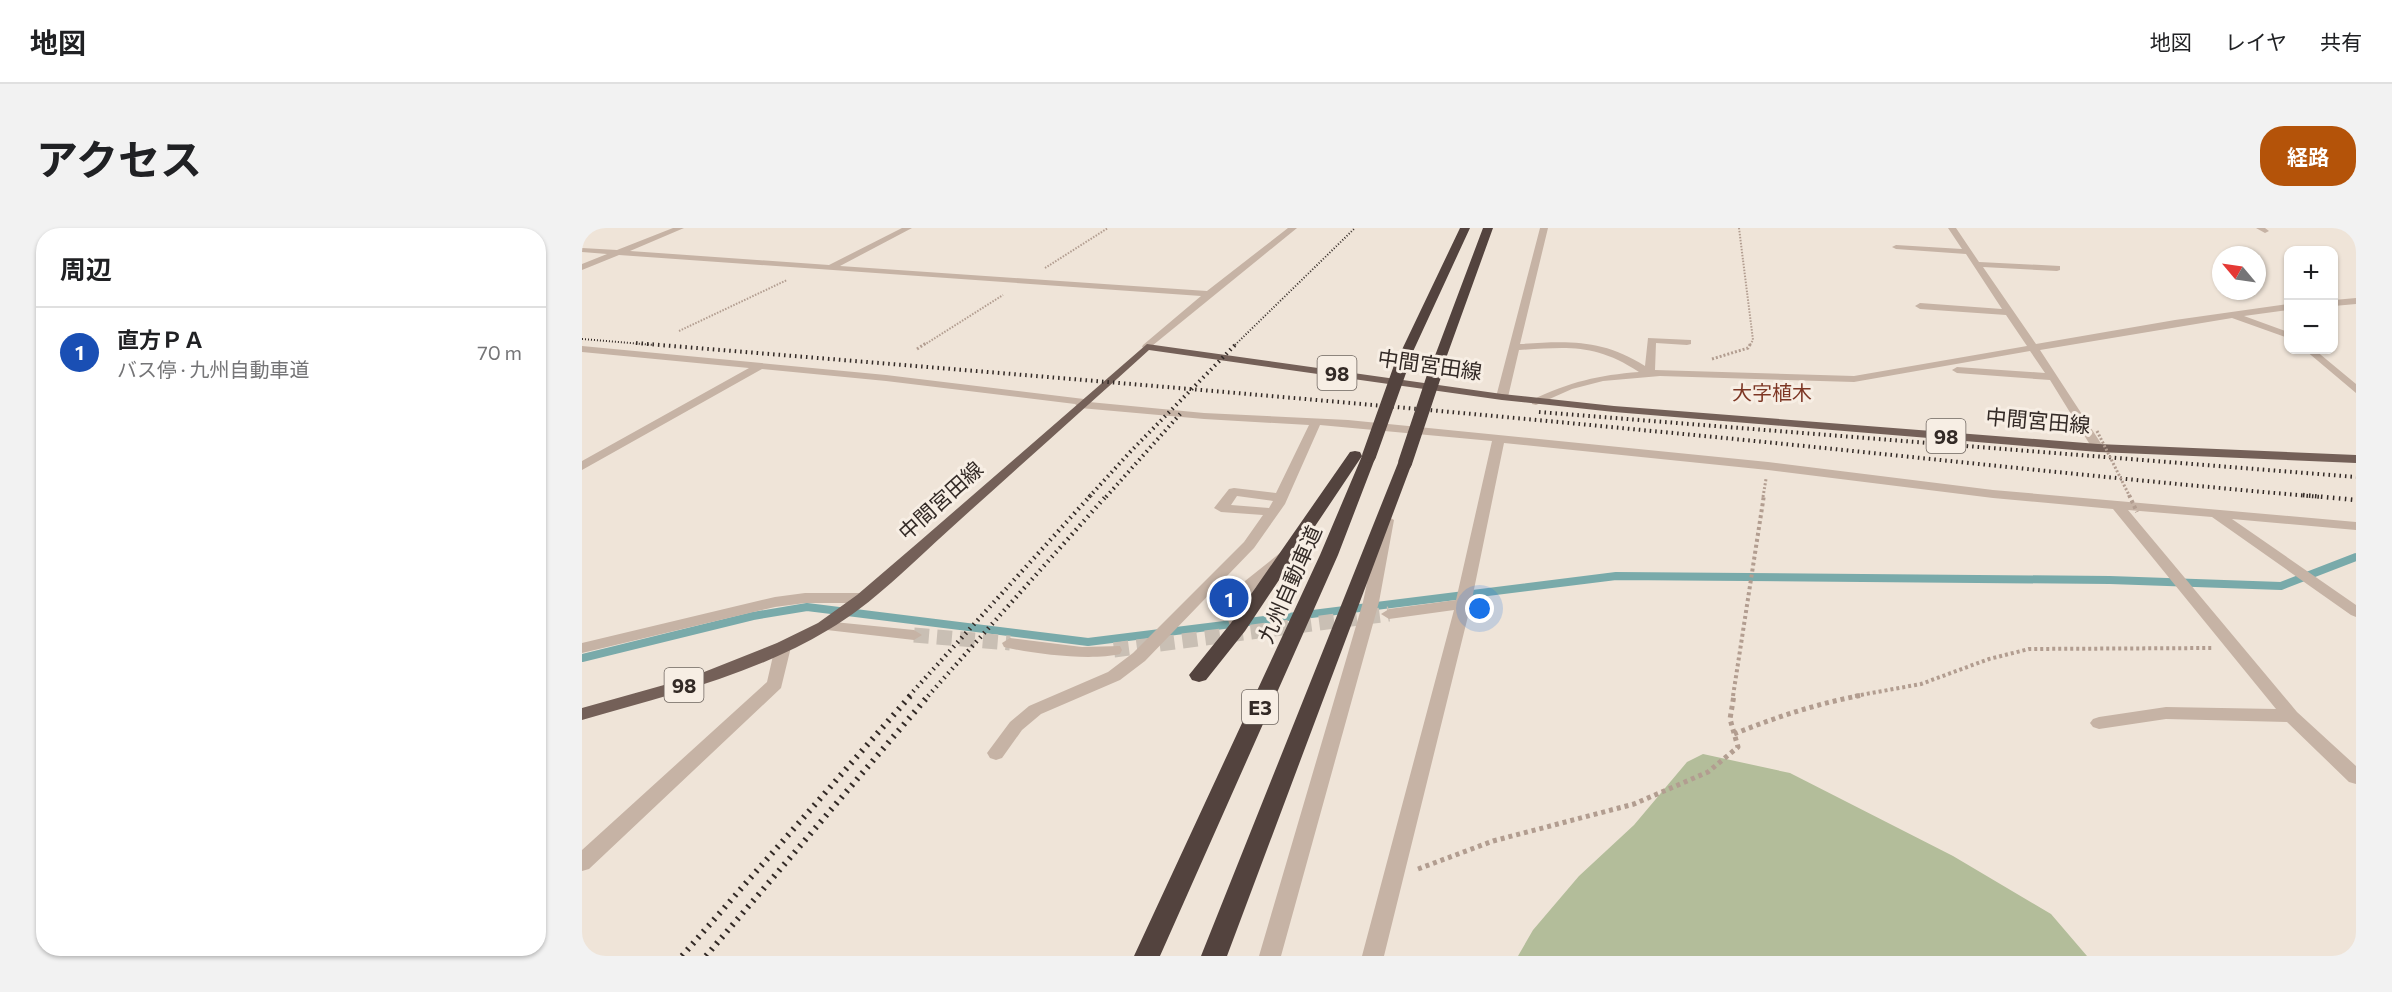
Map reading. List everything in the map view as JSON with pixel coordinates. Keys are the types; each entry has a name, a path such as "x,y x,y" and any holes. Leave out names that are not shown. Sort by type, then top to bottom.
{"highway":[{"path":"1199,675 1238,627 1289,552 1362,456 1383,416 1404,358 1465,228"},
{"name":"E3","path":"1214,956 1390,503 1488,228"},
{"name":"九州自動車道","path":"1147,956 1329,555 1362,456"}],"main road":[{"name":"中間宮田線","path":"582,714 695,682 783,647 824,626 862,598 1148,347 1536,402 2098,448 2356,459"}],"street":[{"path":"582,267 680,228"},
{"path":"831,267 908,228"},
{"path":"1148,347 1209,294 1293,228"},
{"path":"1502,397 1544,228"},
{"path":"1952,228 2098,448"},
{"path":"1896,248 1968,252"},
{"path":"582,250 1209,294"},
{"path":"1976,264 2057,268"},
{"path":"2338,303 2356,301"},
{"path":"1920,306 2008,312"},
{"path":"1536,402 1568,387 1603,378 1650,374 1854,379 2284,308"},
{"path":"2230,315 2284,333"},
{"path":"1650,374 1651,340 1687,342"},
{"path":"1515,347 1568,346 1604,350 1623,357 1650,374"},
{"path":"582,349 886,378 1082,404 1204,416 1316,421 1499,438 1768,466 1993,494 2356,526"},
{"path":"2315,354 2356,390"},
{"path":"582,465 759,367"},
{"path":"1957,370 2053,377"},
{"path":"996,753 1016,726 1035,710 1114,676 1139,657 1249,545 1281,498 1316,421"},
{"path":"1372,956 1462,604 1499,438"},
{"path":"1272,512 1221,508 1234,492 1281,498"},
{"path":"1270,956 1371,602 1390,503"},
{"path":"2118,506 2291,716 2356,777"},
{"path":"2216,514 2356,612"},
{"path":"582,648 775,602 805,598 862,598"},
{"path":"1389,614 1462,604"},
{"path":"824,626 914,635"},
{"path":"1010,643 1082,652 1114,650"},
{"path":"582,863 775,684 783,647"},
{"path":"2099,723 2166,713 2291,716"}],"path":[{"path":"1704,361 1748,348 1753,340 1739,228"},
{"path":"679,331 816,266"},
{"path":"2097,431 2137,512"},
{"path":"1392,880 1493,841 1634,804 1708,772 1738,747 1730,719 1768,466"},
{"path":"1734,734 1770,718 1834,700 1921,684 1989,659 2029,649 2234,648"}],"green space":[{"path":"1703,754 1790,773 1953,856 2051,914 2087,956 1518,956 1533,930 1579,876 1634,825 1687,762"}],"waterway":[{"path":"582,658 753,616 807,607 1088,642 1616,576 2110,580 2281,586 2356,557"}],"tunnel":[{"path":"1114,650 1389,614"},
{"path":"914,635 1010,643"}],"railway":[{"path":"1236,344 1355,228"},
{"path":"582,339 654,345"},
{"path":"636,343 1192,389"},
{"path":"1192,389 1236,344"},
{"path":"1089,497 1192,389"},
{"path":"1192,389 1736,439 2321,497"},
{"path":"1539,412 2356,477"},
{"path":"1106,497 1181,413"},
{"path":"909,696 1091,495"},
{"path":"928,696 1107,495"},
{"path":"2303,495 2356,500"},
{"path":"682,956 911,695"},
{"path":"706,956 929,695"}],"place":[{"name":"直方ＰＡ","path":"1229,598"}],"district":[{"name":"大字植木","path":"1772,392"}]}
